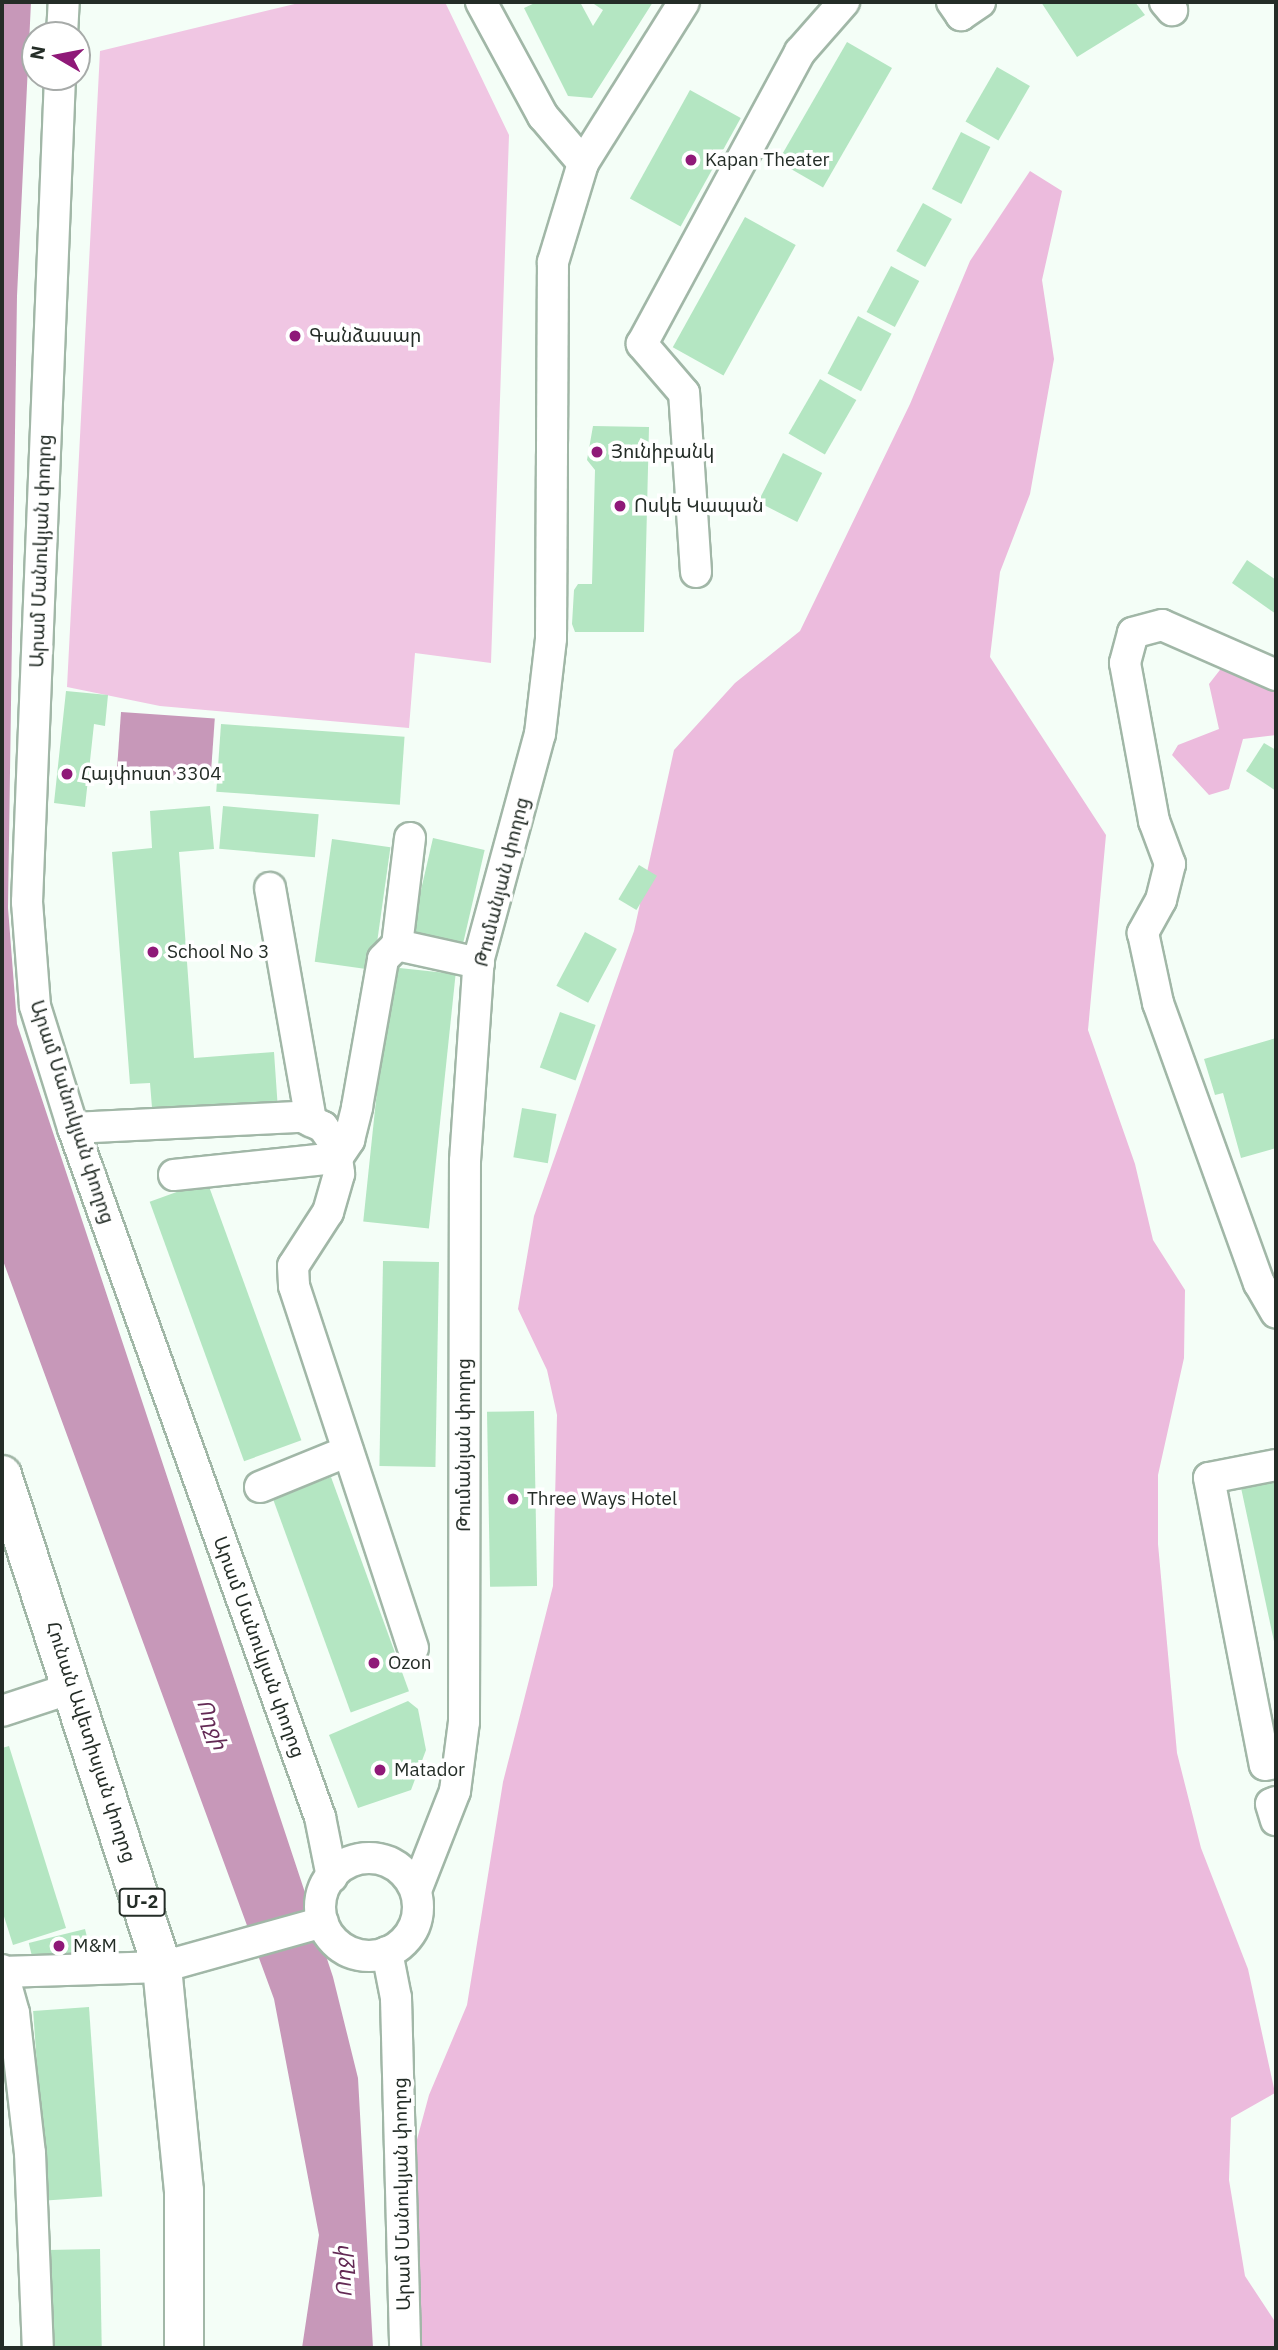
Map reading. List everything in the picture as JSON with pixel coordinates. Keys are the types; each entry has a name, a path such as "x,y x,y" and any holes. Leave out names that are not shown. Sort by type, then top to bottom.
{"highway":[{"name":"Հունան Ավետիսյան փողոց","path":"5,1492 178,1964 184,2191 184,2348"}],"street":[{"path":"63,21 64,2"},
{"path":"481,2 543,116 583,163"},
{"name":"Թումանյան փողոց","path":"416,1888 440,1836 455,1791 464,1722 465,1161 479,963 540,734 551,639 553,262 583,163 684,2"},
{"path":"696,572 684,393 642,344 800,51 844,2"},
{"path":"952,2 961,15 980,2"},
{"name":"Արամ Մանուկյան փողոց","path":"60,91 27,902 34,1006 73,1128 320,1817 332,1877"},
{"path":"1276,675 1163,625 1133,633 1125,663 1154,821 1170,864 1161,900 1143,933 1158,1003 1258,1283 1276,1313"},
{"path":"337,1158 349,1140 357,1107 383,959 397,945 410,838"},
{"path":"270,888 311,1121"},
{"path":"397,945 479,963"},
{"path":"73,1128 302,1117 311,1121 335,1144 339,1174 328,1212 293,1266 298,1299 413,1648"},
{"path":"174,1175 337,1158"},
{"path":"260,1487 348,1451"},
{"path":"1276,1465 1209,1478 1265,1765 1276,1763"},
{"path":"2,1711 75,1687"},
{"path":"1276,1802 1270,1804 1276,1820"},
{"name":"Արամ Մանուկյան փողոց","path":"320,1817 359,1857"},
{"path":"396,1865 440,1836"},
{"path":"356,1955 387,1952 408,1938 416,1923 416,1888 396,1865 359,1857 332,1877 320,1901 320,1923 337,1944 356,1955 396,1998"},
{"path":"38,2348 30,2153 14,2013 2,1971 178,1964 320,1923"},
{"name":"Արամ Մանուկյան փողոց","path":"387,1952 396,1998 405,2348"}],"shaded area":[{"name":"Գանձասար","path":"303,2 445,2 509,135 491,663 415,653 409,728 160,706 67,687 100,51"},
{"path":"1030,171 1062,191 1042,280 1054,359 1030,494 1000,572 990,657 1106,835 1088,1030 1135,1164 1153,1240 1185,1290 1184,1358 1158,1475 1158,1544 1177,1753 1201,1848 1248,1969 1275,2093 1231,2118 1229,2180 1245,2276 1276,2323 1276,2348 413,2348 412,2158 429,2095 467,2005 503,1782 553,1586 557,1415 547,1370 518,1309 534,1216 634,931 674,750 735,683 800,631 910,404 970,261"},
{"path":"1223,666 1276,676 1276,735 1243,739 1229,789 1209,795 1172,755 1178,745 1219,729 1209,684"}],"water":[{"name":"Ողջի","path":"2,2 31,2 30,21 21,21 21,91 27,91 17,296 8,908 17,1024 333,1977 358,2078 373,2348 302,2348 319,2235 274,1999 2,1258"},
{"path":"121,712 215,719 211,778 117,772"}],"building":[{"path":"537,2 580,2 593,26 603,10 591,2 653,2 592,98 568,96 524,8"},
{"path":"1041,2 1135,2 1145,15 1077,57"},
{"path":"847,42 892,68 823,188 778,162"},
{"path":"997,67 1030,86 998,141 966,122"},
{"path":"690,90 741,118 681,227 630,198"},
{"path":"961,132 990,147 961,204 932,189"},
{"path":"923,203 952,219 925,267 896,251"},
{"path":"745,217 796,245 723,375 673,347"},
{"path":"891,266 919,281 895,327 867,312"},
{"path":"858,316 892,334 861,391 827,373"},
{"path":"820,379 856,400 825,455 788,434"},
{"path":"593,426 649,427 644,632 575,632 572,624 574,590 578,584 592,584 595,470 587,460"},
{"path":"783,453 822,473 797,522 758,502"},
{"path":"1247,560 1276,580 1276,614 1232,583"},
{"path":"66,691 108,695 105,726 94,724 85,807 54,803"},
{"path":"221,724 405,737 400,805 216,792"},
{"path":"1264,743 1276,750 1276,791 1246,771"},
{"name":"School No 3","path":"210,806 214,849 179,852 194,1058 274,1052 278,1110 153,1120 150,1083 130,1084 112,852 152,848 150,811"},
{"path":"223,806 319,814 315,857 219,849"},
{"path":"433,838 485,850 463,945 411,933"},
{"path":"332,839 390,847 373,970 315,962"},
{"path":"639,865 657,876 636,910 618,899"},
{"path":"585,932 617,949 588,1003 556,986"},
{"path":"390,967 456,974 429,1228 363,1222"},
{"path":"560,1012 596,1025 576,1080 540,1067"},
{"path":"1276,1038 1276,1148 1241,1158 1223,1093 1215,1095 1204,1059"},
{"path":"522,1108 556,1114 548,1163 513,1157"},
{"path":"207,1181 301,1440 244,1461 150,1202"},
{"path":"383,1261 439,1262 435,1467 379,1466"},
{"name":"Three Ways Hotel","path":"534,1411 537,1586 490,1587 487,1412"},
{"path":"1276,1475 1276,1646 1275,1646 1240,1483"},
{"path":"331,1477 409,1691 351,1712 273,1498"},
{"name":"Matador","path":"408,1701 418,1709 426,1750 411,1790 358,1808 329,1735"},
{"path":"9,1746 66,1928 13,1945 2,1910 2,1748"},
{"name":"M&M","path":"85,1929 90,1949 34,1963 29,1943"},
{"path":"89,2007 102,2197 46,2200 33,2011"},
{"path":"100,2249 102,2348 49,2348 47,2250"}],"place":[{"name":"Kapan Theater","path":"691,160"},
{"name":"Գանձասար","path":"295,336"},
{"name":"Յունիբանկ","path":"597,452"},
{"name":"Ոսկե Կապան","path":"620,506"},
{"name":"Հայփոստ 3304","path":"67,774"},
{"name":"School No 3","path":"153,952"},
{"name":"Three Ways Hotel","path":"513,1499"},
{"name":"Ozon","path":"374,1663"},
{"name":"Matador","path":"380,1770"},
{"name":"M&M","path":"59,1946"}]}
